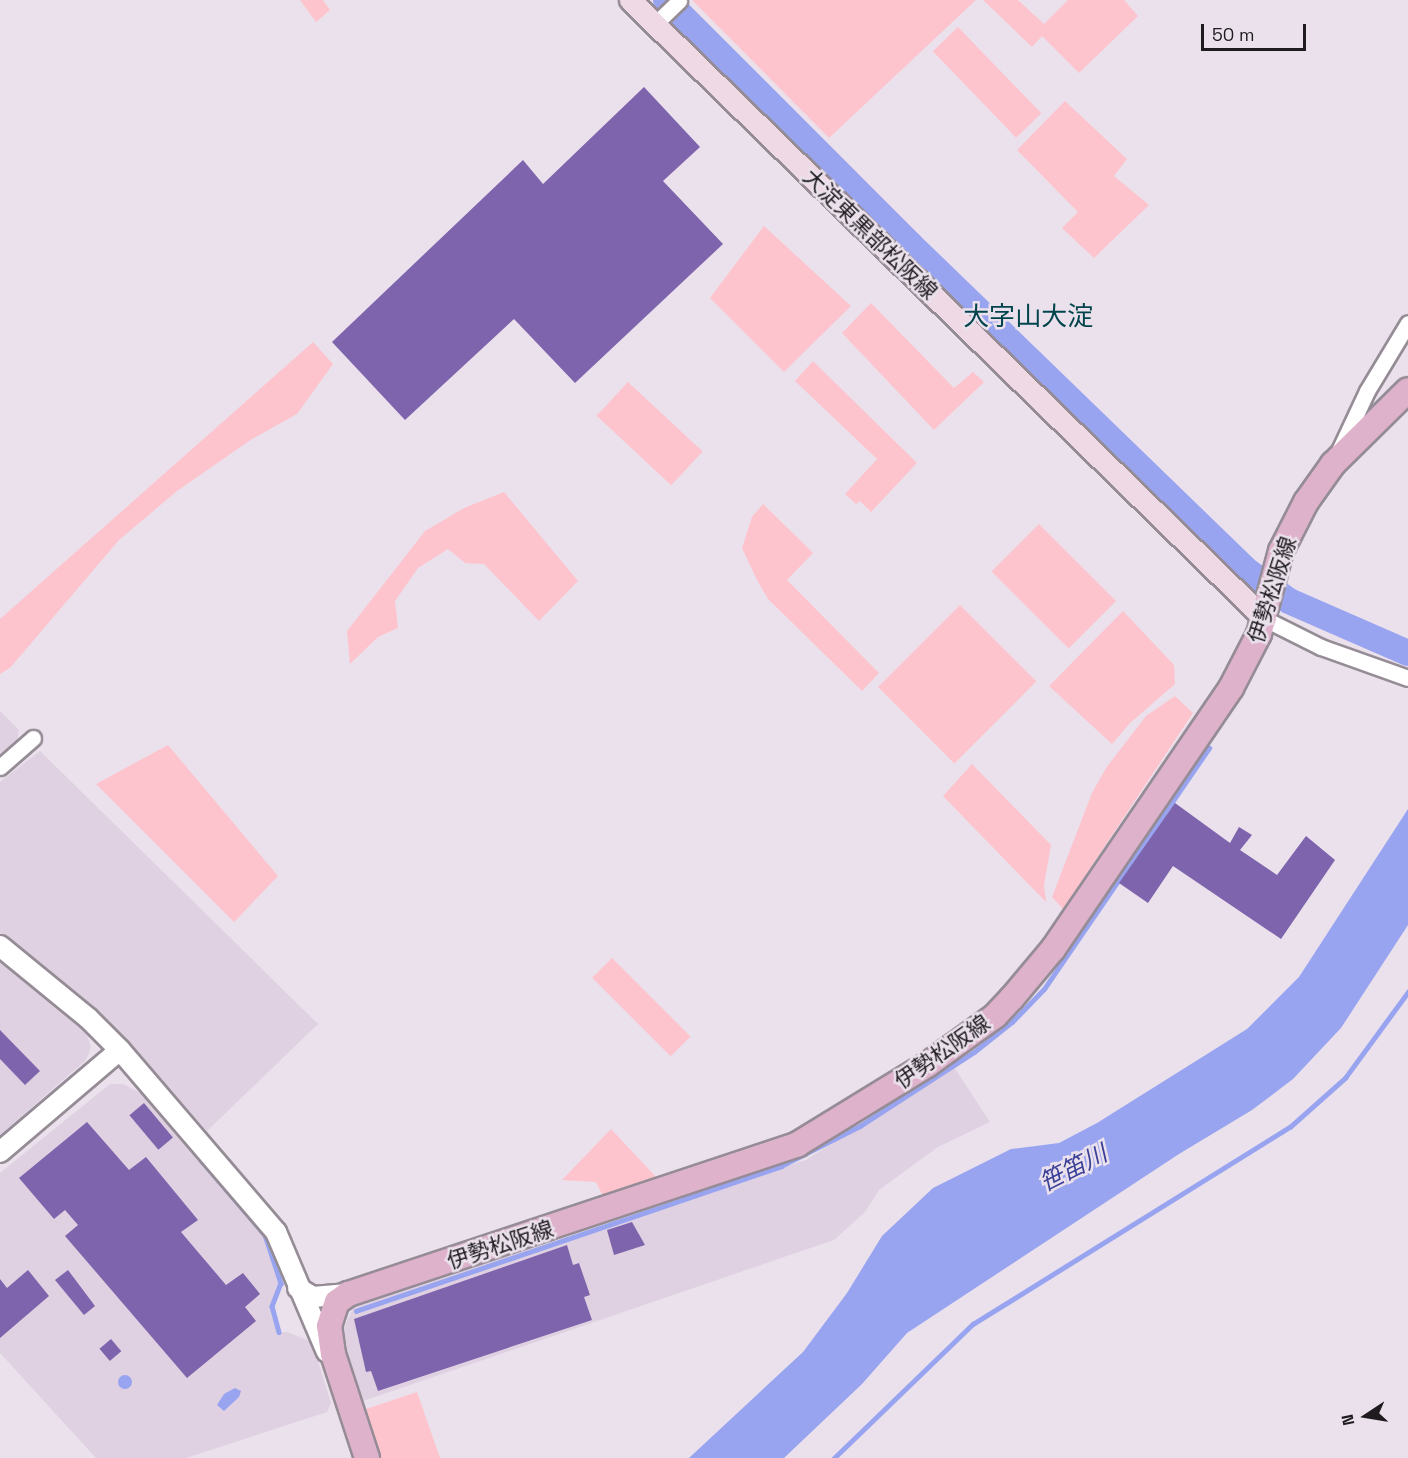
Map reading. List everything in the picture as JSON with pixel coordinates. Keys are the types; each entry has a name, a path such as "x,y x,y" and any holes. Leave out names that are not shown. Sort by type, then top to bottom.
{"main road":[{"name":"大淀東黒部松阪線","path":"630,0 658,21 1269,598"},
{"name":"伊勢松阪線","path":"348,1294 798,1144 842,1120 969,1035 1012,998 1053,949 1231,688 1269,598 1290,532 1333,464 1408,390"},
{"path":"348,1294 333,1309 329,1326 339,1380 367,1458"}],"street":[{"path":"658,21 679,1"},
{"path":"1333,464 1367,391 1408,323"},
{"path":"1269,598 1321,647 1408,678"},
{"path":"0,767 33,738"},
{"path":"0,946 88,1018 120,1050 276,1232 339,1380"},
{"path":"0,1152 120,1050"},
{"path":"298,1288 313,1297 348,1294"}],"shaded area":[{"path":"300,0 323,0 330,10 316,22"},
{"path":"692,0 976,0 829,138"},
{"path":"983,0 1018,0 1044,24 1068,0 1124,0 1138,16 1079,73 1042,36 1032,47"},
{"path":"958,27 1041,113 1016,138 933,51"},
{"path":"1065,101 1127,159 1114,176 1149,205 1094,258 1062,228 1078,212 1017,150"},
{"path":"764,226 851,306 784,372 710,298"},
{"path":"871,303 954,388 973,372 984,382 934,430 842,333"},
{"path":"313,342 333,364 297,414 252,439 177,491 119,540 10,668 0,674 0,619"},
{"path":"813,361 917,463 871,512 860,501 856,504 845,494 877,459 795,381"},
{"path":"628,382 703,452 671,485 597,416"},
{"path":"504,492 578,581 539,621 484,564 465,563 448,549 418,568 395,601 398,628 378,637 350,664 347,631 425,531 464,508"},
{"path":"763,504 813,553 787,580 879,673 862,691 768,599 757,580 742,548 752,517"},
{"path":"1039,524 1116,601 1069,648 992,571"},
{"path":"960,605 1036,681 954,763 878,687"},
{"path":"1123,611 1174,665 1175,684 1130,723 1112,744 1049,686"},
{"path":"1175,696 1193,713 1063,909 1052,897 1092,793 1106,768 1146,716"},
{"path":"0,711 19,730 17,742 0,754"},
{"path":"168,745 278,876 234,922 96,784"},
{"path":"40,751 318,1024 207,1131 129,1043 64,983 0,933 0,782"},
{"path":"972,764 1051,845 1044,885 1046,902 943,796"},
{"path":"0,957 83,1024 91,1047 86,1060 0,1135"},
{"path":"612,958 690,1036 671,1056 592,978"},
{"path":"954,1067 990,1122 938,1147 879,1190 865,1212 834,1240 360,1402 340,1336 354,1306 806,1160"},
{"path":"110,1084 123,1084 144,1095 264,1236 279,1283 270,1306 277,1333 287,1332 312,1342 331,1403 327,1412 186,1458 96,1458 0,1353 0,1173"},
{"path":"611,1129 657,1178 603,1196 596,1182 562,1180"},
{"path":"417,1392 440,1458 378,1458 366,1409"}],"water":[{"name":"笹笛川","path":"1408,809 1408,925 1341,1028 1293,1079 1252,1110 1179,1154 907,1333 862,1384 784,1458 689,1458 803,1352 847,1293 882,1236 933,1188 1011,1149 1059,1143 1097,1123 1247,1029 1299,977"},
{"path":"125,1375 130,1377 132,1382 130,1387 125,1389 120,1387 118,1382 120,1377"},
{"path":"235,1388 241,1391 239,1397 224,1411 217,1405 224,1394"}],"building":[{"path":"644,87 700,147 663,181 723,244 575,383 514,319 405,420 332,342 523,160 543,184"},
{"path":"1175,803 1230,843 1239,827 1252,835 1240,850 1277,875 1306,836 1335,860 1281,939 1173,866 1148,903 1119,883"},
{"path":"0,1030 40,1071 25,1085 0,1059"},
{"path":"144,1103 173,1137 158,1150 129,1115"},
{"path":"87,1122 129,1170 146,1157 198,1220 181,1232 226,1285 243,1273 260,1294 245,1307 256,1321 187,1378 65,1236 78,1225 65,1210 54,1219 19,1178"},
{"path":"632,1222 645,1245 614,1255 607,1230"},
{"path":"567,1245 573,1265 579,1263 590,1295 584,1297 592,1320 378,1391 371,1371 366,1372 354,1319"},
{"path":"28,1270 49,1296 0,1338 0,1279 7,1288"},
{"path":"68,1270 95,1306 84,1315 55,1280"},
{"path":"111,1339 121,1351 110,1361 100,1349"}],"waterway":[{"path":"666,0 911,245 1249,572 1289,601 1408,653"},
{"path":"356,1311 781,1166 860,1126 974,1052 1012,1022 1044,989 1209,748"},
{"path":"834,1458 973,1324 1290,1127 1345,1078 1408,992"},
{"path":"0,1138 80,1070"},
{"path":"201,1160 265,1235 281,1283 272,1306 279,1332"}],"district":[{"name":"大字山大淀","path":"1028,317"}]}
